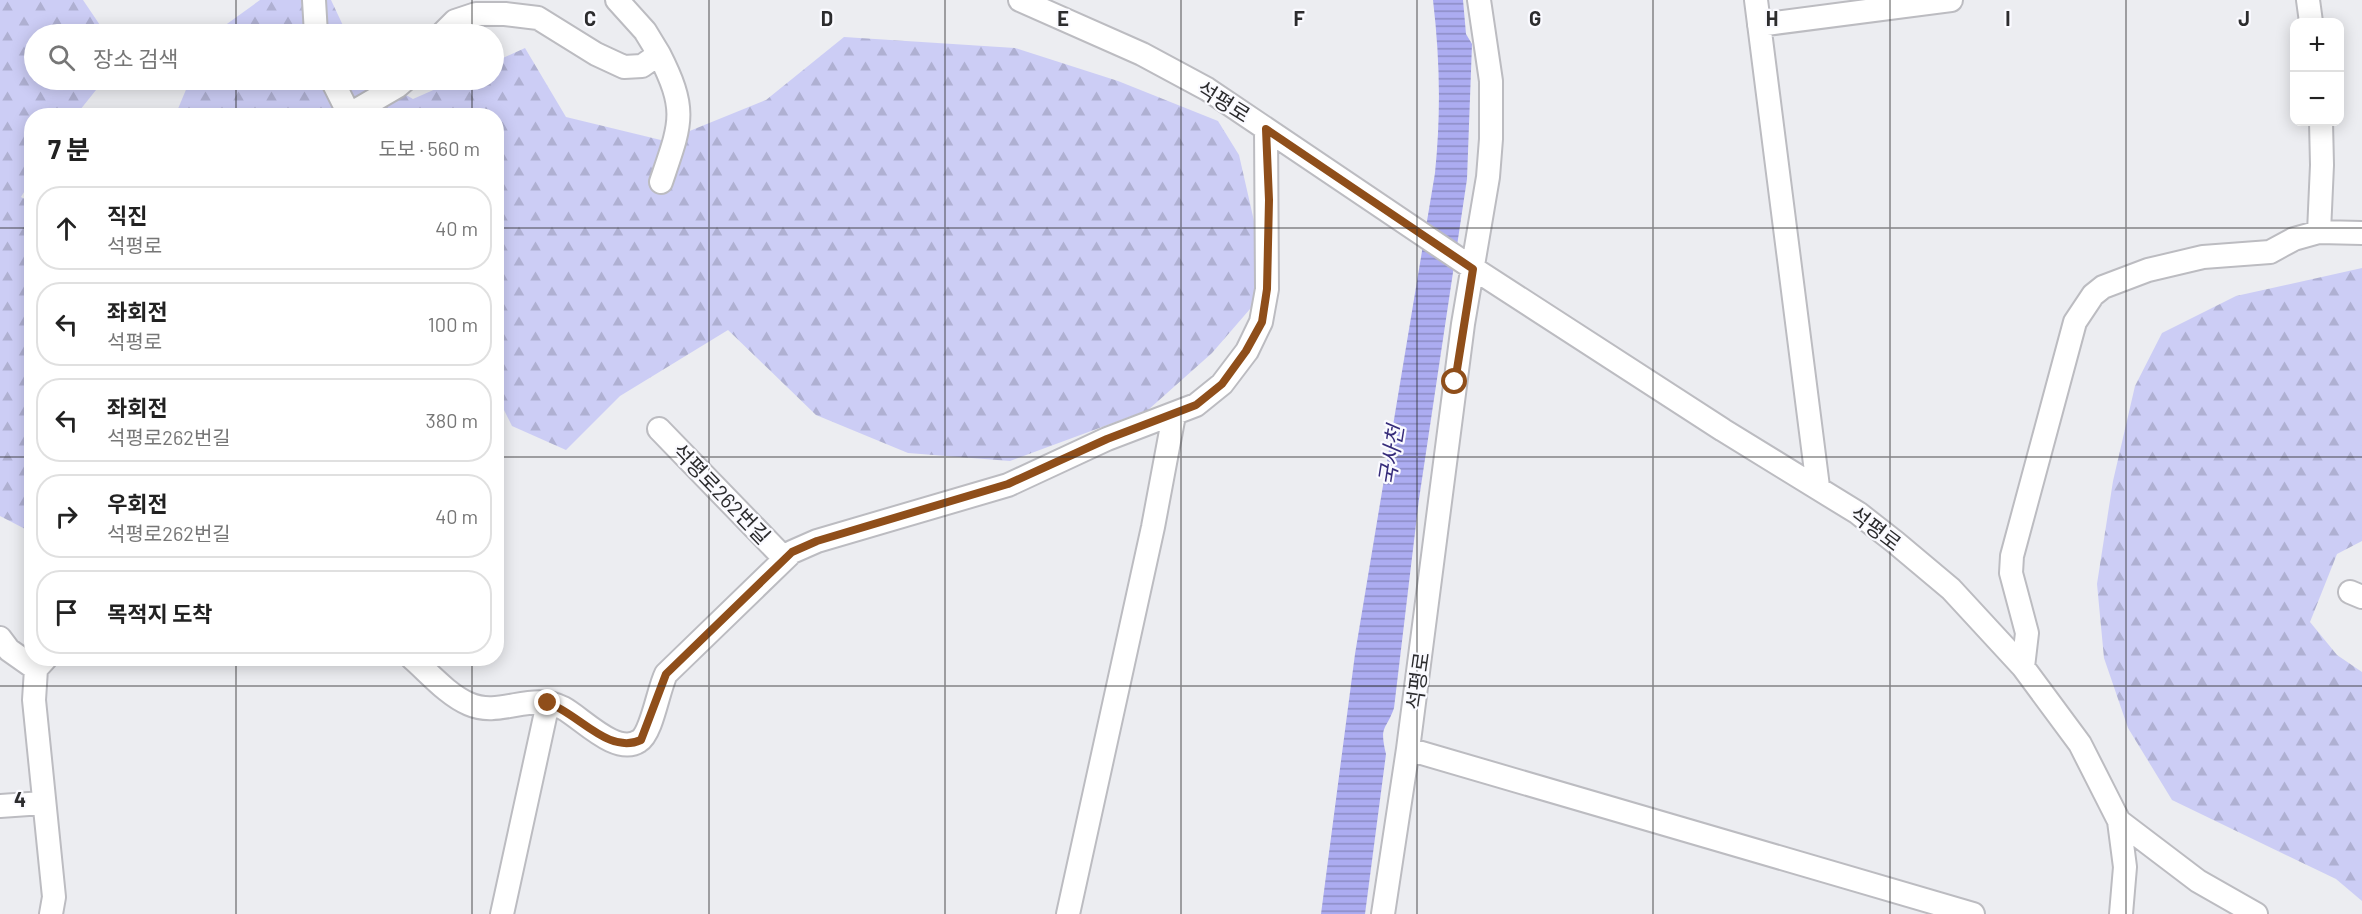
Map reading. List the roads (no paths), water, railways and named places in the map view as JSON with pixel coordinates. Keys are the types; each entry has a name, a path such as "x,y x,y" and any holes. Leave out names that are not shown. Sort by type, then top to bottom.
{"street":[{"path":"314,0 315,24"},
{"path":"617,0 645,31 675,86 679,105 675,142 661,182"},
{"name":"석평로","path":"1020,0 1142,54 1207,89 1424,237 1723,430 1858,513 1951,589 2023,667 2080,744 2119,821 2125,867 2121,914"},
{"name":"석평로","path":"1383,914 1408,750 1469,266 1484,211 1491,139 1491,81 1479,0"},
{"path":"1756,0 1818,487"},
{"path":"1759,25 1950,0"},
{"path":"2308,0 2310,18"},
{"path":"452,24 476,14 505,14 538,18 596,54 624,67 642,66 659,54"},
{"path":"337,90 346,108"},
{"path":"362,108 391,90"},
{"path":"2319,232 2321,126"},
{"name":"석평로262번길","path":"421,666 457,697 470,705 484,708 524,702 548,703 563,708 617,743 630,745 641,740 666,674 784,558 817,541 1008,484 1107,439 1196,405 1222,384 1246,351 1262,322 1267,289 1269,200 1266,129"},
{"path":"2023,667 2027,633 2011,573 2012,556 2075,322 2084,306 2103,287 2148,270 2203,257 2270,252 2294,239 2319,232 2362,233"},
{"path":"1068,914 1153,526 1174,415"},
{"name":"석평로262번길","path":"659,429 784,558"},
{"path":"0,638 9,650 24,657"},
{"path":"41,666 34,700 54,897 51,914"},
{"path":"502,914 548,703"},
{"path":"1408,750 1973,914"},
{"path":"0,806 43,803"},
{"path":"2119,821 2198,881 2256,914"}],"water":[{"name":"국사천","path":"1433,0 1463,0 1466,34 1472,44 1467,179 1419,499 1394,708 1383,733 1386,754 1365,914 1321,914 1355,654 1435,173 1439,86"}]}
